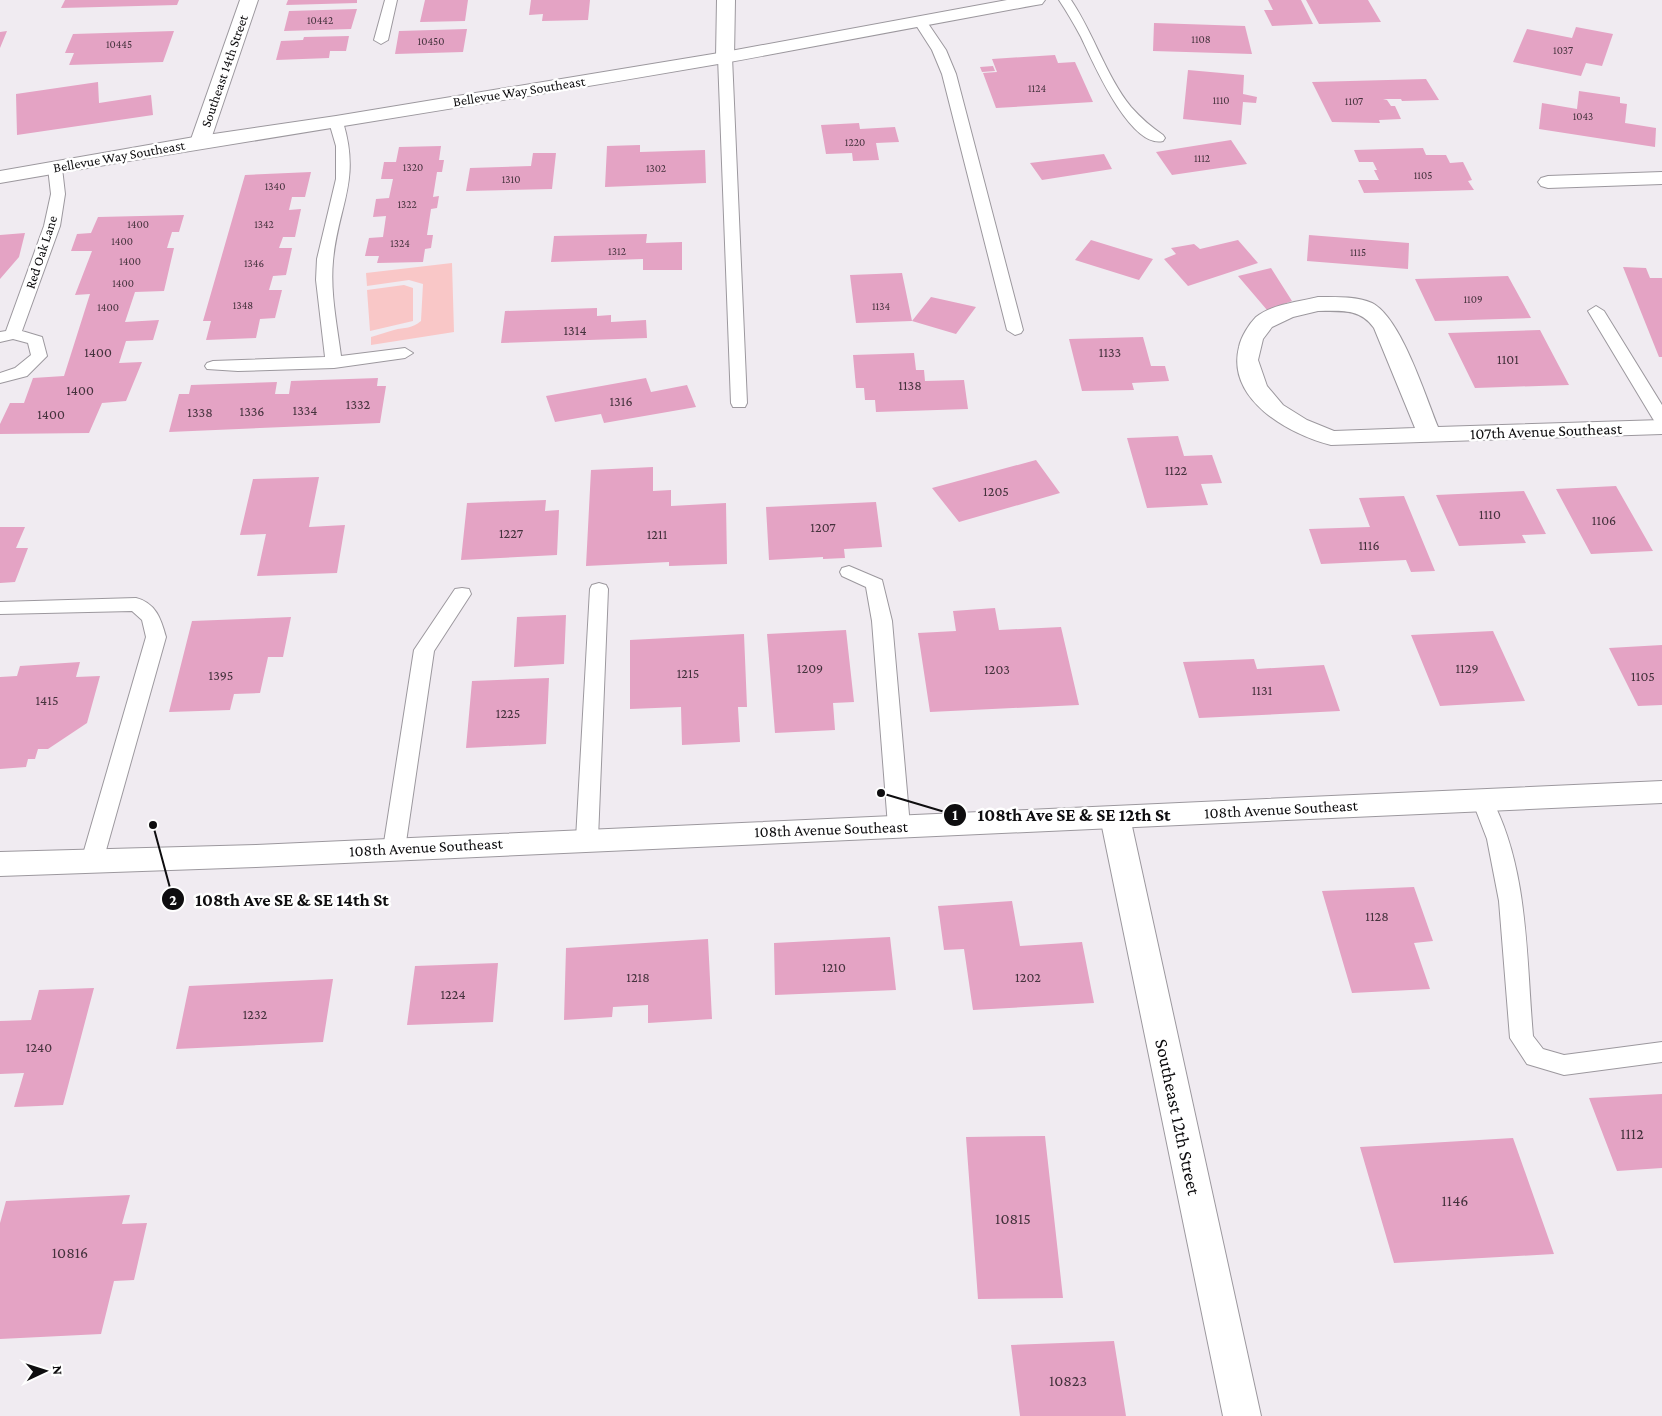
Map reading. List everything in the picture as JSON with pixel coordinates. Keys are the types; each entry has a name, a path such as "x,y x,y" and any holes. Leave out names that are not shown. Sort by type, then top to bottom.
{"street":[{"name":"Southeast 14th Street","path":"200,142 249,0"},
{"path":"726,0 726,57"},
{"name":"Bellevue Way Southeast","path":"0,177 200,142 336,122 726,57 1036,0"},
{"path":"1548,182 1662,178"},
{"name":"107th Avenue Southeast","path":"1430,435 1385,327 1376,315 1362,307 1346,304 1318,304 1286,312 1264,322 1252,339 1247,360 1256,388 1275,410 1299,425 1330,438 1430,435 1662,427"},
{"name":"108th Avenue Southeast","path":"0,864 394,849 1662,792"},
{"name":"Southeast 12th Street","path":"1115,817 1242,1416"}],"lane":[{"path":"380,40 391,0"},
{"path":"1065,0 1078,18 1124,108 1142,128 1158,138"},
{"path":"920,22 939,50 949,74 1015,330"},
{"path":"726,57 739,403"},
{"path":"334,363 324,280 325,259 343,180 344,146 336,122"},
{"name":"Red Oak Lane","path":"0,378 21,372 39,356 36,340 6,335 52,226 58,194 55,168"},
{"path":"1596,311 1662,419"},
{"path":"213,366 274,367 334,363 406,353"},
{"path":"849,572 875,584 882,621 899,826"},
{"path":"587,839 599,589"},
{"path":"394,849 424,650 462,594"},
{"path":"0,608 136,604 151,618 156,637 92,861"},
{"path":"1482,800 1498,839 1510,901 1522,1038 1536,1057 1564,1065 1662,1052"}],"shaded area":[{"path":"452,263 454,332 371,345 371,337 411,327 421,321 423,284 409,280 367,286 366,273"},
{"path":"404,285 413,288 413,321 370,331 367,290"}],"building":[{"path":"65,0 179,0 177,5 61,8"},
{"path":"288,0 357,0 357,3 286,5"},
{"path":"425,0 468,0 465,21 420,22"},
{"path":"531,0 590,0 588,20 542,21 543,14 529,15"},
{"path":"1268,0 1301,0 1313,24 1272,26 1264,10 1273,10"},
{"path":"1306,0 1368,0 1381,22 1319,24"},
{"path":"357,9 351,29 284,31 289,11"},
{"path":"1154,23 1245,26 1252,54 1153,51"},
{"path":"1576,27 1613,34 1602,66 1586,63 1581,76 1513,62 1527,29 1572,38"},
{"path":"467,29 463,52 395,54 399,31"},
{"path":"7,31 0,48 0,32"},
{"path":"174,31 163,62 69,65 74,53 65,53 73,34"},
{"path":"349,36 346,51 330,51 329,58 276,60 281,41 303,40 304,37"},
{"path":"1055,55 1058,63 1075,62 1093,102 996,108 983,73 997,72 992,59"},
{"path":"993,66 995,71 982,72 980,67"},
{"path":"1188,70 1244,75 1243,94 1257,97 1256,103 1243,102 1241,125 1183,119"},
{"path":"1426,79 1439,100 1402,101 1401,99 1383,99 1387,100 1391,106 1395,106 1401,119 1379,120 1380,123 1332,122 1312,82"},
{"path":"98,82 99,103 151,95 153,115 17,135 16,94"},
{"path":"1579,91 1620,97 1620,103 1627,104 1625,123 1656,128 1655,147 1539,129 1542,103 1577,109"},
{"path":"859,123 860,129 895,127 899,142 876,143 879,160 853,161 852,153 826,154 821,125"},
{"path":"1231,140 1247,164 1172,175 1156,152"},
{"path":"640,145 640,152 705,150 706,183 605,187 607,146"},
{"path":"441,146 439,160 444,160 442,172 437,172 433,197 439,196 437,208 431,209 427,235 433,235 431,248 425,249 423,262 377,263 379,256 365,256 369,238 383,237 386,216 373,217 376,199 389,198 393,179 381,179 384,162 396,162 399,147"},
{"path":"1423,148 1426,155 1446,155 1450,163 1463,162 1472,180 1468,181 1474,190 1364,193 1358,180 1379,180 1374,170 1377,170 1373,162 1359,162 1354,150"},
{"path":"533,153 556,153 552,189 466,191 470,168 531,166"},
{"path":"1104,154 1112,169 1042,180 1030,163"},
{"path":"311,172 305,197 292,197 289,210 301,209 295,237 283,237 279,248 292,248 286,275 273,276 269,290 282,290 275,318 260,319 256,338 206,340 211,321 203,321 245,175"},
{"path":"184,215 179,232 172,232 167,248 174,248 164,291 135,292 125,322 159,320 153,340 126,341 119,363 142,362 126,401 102,403 89,433 0,434 0,424 10,403 24,403 33,378 64,376 90,294 75,295 92,251 71,251 77,234 91,233 98,217"},
{"path":"25,233 19,257 0,279 0,235"},
{"path":"647,234 646,243 682,242 682,270 643,270 643,259 551,262 554,236"},
{"path":"1309,235 1409,243 1408,269 1307,261"},
{"path":"1091,240 1153,259 1139,280 1075,260"},
{"path":"1238,240 1258,263 1188,286 1164,259 1176,254 1171,248 1194,244 1200,249"},
{"path":"1623,267 1646,268 1650,278 1662,278 1662,357 1659,357"},
{"path":"1271,268 1292,301 1267,310 1238,276"},
{"path":"902,273 912,321 856,323 850,275"},
{"path":"1508,276 1531,318 1435,321 1415,279"},
{"path":"931,297 976,307 956,334 912,321"},
{"path":"597,308 597,316 611,315 611,322 646,320 647,338 501,343 505,311"},
{"path":"1540,330 1569,385 1475,388 1448,333"},
{"path":"1143,337 1151,366 1165,366 1169,381 1132,383 1134,390 1082,391 1069,339"},
{"path":"914,353 916,370 924,370 925,381 964,380 968,409 876,412 875,400 865,400 864,388 856,388 853,355"},
{"path":"378,378 377,386 386,386 380,423 169,432 179,394 189,394 191,385 277,382 275,394 289,394 291,381"},
{"path":"646,378 651,392 687,385 696,407 604,423 601,414 555,422 546,396"},
{"path":"1178,436 1184,456 1212,455 1222,483 1201,484 1208,505 1147,508 1127,438"},
{"path":"1036,460 1060,493 959,522 932,488"},
{"path":"653,467 653,491 671,490 671,506 726,503 727,564 669,566 669,562 586,566 591,470"},
{"path":"319,477 309,527 345,525 337,573 257,576 266,534 240,535 253,479"},
{"path":"1616,486 1653,551 1591,554 1556,489"},
{"path":"1524,491 1546,534 1522,535 1526,543 1459,546 1436,495"},
{"path":"1404,496 1435,571 1411,572 1406,560 1321,564 1309,529 1370,527 1359,498"},
{"path":"546,500 545,511 559,510 557,555 461,560 467,503"},
{"path":"876,502 882,547 844,549 845,558 823,559 823,557 769,560 766,507"},
{"path":"0,527 25,527 16,548 28,548 15,582 0,583"},
{"path":"995,608 999,630 1061,627 1079,705 930,712 918,633 956,631 953,611"},
{"path":"566,615 564,664 514,667 517,617"},
{"path":"291,617 283,657 268,657 260,693 234,694 230,710 169,712 192,621"},
{"path":"846,630 854,702 833,703 835,730 775,733 767,634"},
{"path":"1493,631 1525,701 1440,706 1411,635"},
{"path":"744,634 747,707 738,707 740,742 682,745 681,707 630,709 630,640"},
{"path":"1662,645 1662,705 1638,706 1609,648"},
{"path":"1254,659 1257,669 1324,665 1340,711 1199,718 1183,662"},
{"path":"80,662 76,677 100,676 87,723 48,749 38,749 35,759 28,759 26,767 0,769 0,677 17,676 20,666"},
{"path":"549,678 546,744 466,748 472,681"},
{"path":"1414,887 1433,941 1414,943 1430,989 1352,993 1322,891"},
{"path":"1012,901 1020,946 1082,942 1094,1003 973,1010 964,949 944,950 938,906"},
{"path":"890,937 896,990 775,995 774,943"},
{"path":"708,939 712,1019 648,1023 648,1005 613,1007 612,1017 564,1020 566,948"},
{"path":"498,963 493,1022 407,1025 415,966"},
{"path":"333,979 323,1042 176,1049 189,986"},
{"path":"94,988 63,1105 14,1107 24,1073 0,1074 0,1021 31,1020 39,990"},
{"path":"1662,1094 1662,1168 1617,1171 1589,1098"},
{"path":"1045,1136 1063,1298 978,1299 966,1137"},
{"path":"1513,1138 1554,1254 1394,1263 1360,1147"},
{"path":"130,1195 122,1224 147,1223 134,1280 114,1281 101,1334 0,1339 0,1223 6,1201"},
{"path":"1114,1341 1126,1416 1020,1416 1011,1345"}],"place":[{"name":"108th Ave SE & SE 12th St","path":"881,793"},
{"name":"108th Ave SE & SE 14th St","path":"153,825"}]}
